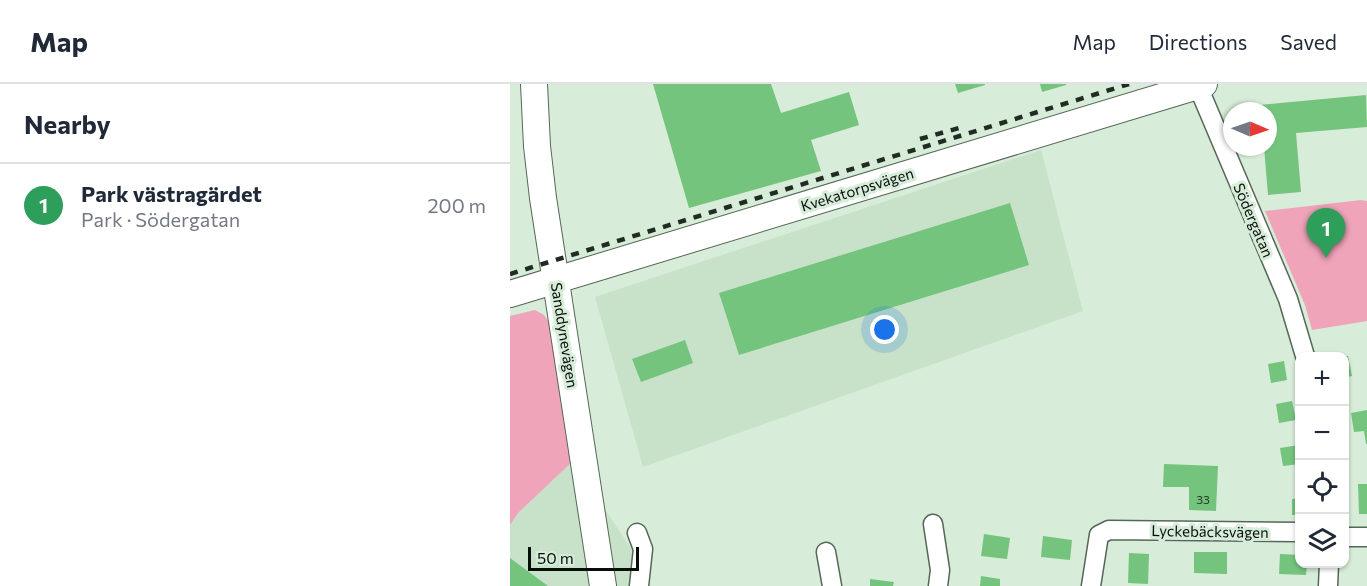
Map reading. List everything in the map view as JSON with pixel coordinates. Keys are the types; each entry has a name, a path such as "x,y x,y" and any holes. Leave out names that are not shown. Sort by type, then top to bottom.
{"street":[{"name":"Sanddynevägen","path":"534,84 537,146 556,281 599,547 603,586"},
{"name":"Kvekatorpsvägen","path":"510,294 1200,84"},
{"name":"Södergatan","path":"1200,84 1288,299 1304,352"},
{"path":"933,524 940,570 938,586"},
{"name":"Lyckebäcksvägen","path":"1091,586 1100,534 1120,529 1295,532"},
{"path":"637,533 643,549 639,586"},
{"path":"1349,537 1367,537"},
{"path":"826,552 832,586"},
{"path":"1328,586 1329,568"}],"shaded area":[{"path":"1041,150 1083,311 643,467 595,297"},
{"path":"1367,201 1367,321 1312,330 1305,305 1265,211"},
{"path":"535,310 544,315 550,324 573,461 518,513 510,525 510,316"},
{"path":"573,461 636,556 630,586 510,586 510,525 518,513"}],"building":[{"path":"653,84 771,84 781,113 849,92 859,125 811,140 821,171 689,208"},
{"path":"955,84 985,84 985,85 958,93"},
{"path":"1040,84 1066,84 1066,85 1042,92"},
{"path":"1366,95 1367,127 1296,133 1301,192 1268,195 1265,156 1277,156 1277,103"},
{"path":"1010,203 1029,265 739,355 719,293"},
{"path":"685,340 693,363 641,382 632,359"},
{"path":"1284,361 1287,380 1271,383 1268,364"},
{"path":"1349,361 1352,376 1349,377"},
{"path":"1292,401 1295,420 1279,423 1276,404"},
{"path":"1367,410 1366,444 1364,431 1354,432 1351,413"},
{"path":"1295,446 1295,465 1283,466 1280,448"},
{"path":"1164,464 1218,466 1216,511 1189,510 1189,487 1163,487"},
{"path":"1358,484 1367,484 1367,514 1359,514"},
{"path":"1292,499 1295,499 1295,515 1292,515"},
{"path":"984,534 1010,538 1007,559 981,556"},
{"path":"1043,536 1072,540 1070,560 1041,557"},
{"path":"1194,552 1227,552 1227,574 1194,573"},
{"path":"1129,553 1149,554 1148,584 1128,583"},
{"path":"1280,554 1295,555 1295,568 1307,568 1306,575 1279,574"},
{"path":"510,558 548,586 510,586"},
{"path":"981,576 1000,579 1000,586 980,586"},
{"path":"870,579 894,582 893,586 870,586"}],"railway":[{"path":"510,274 1129,84"},
{"path":"920,139 966,126"}],"place":[{"name":"Park västragärdet","path":"1326,258"}]}
